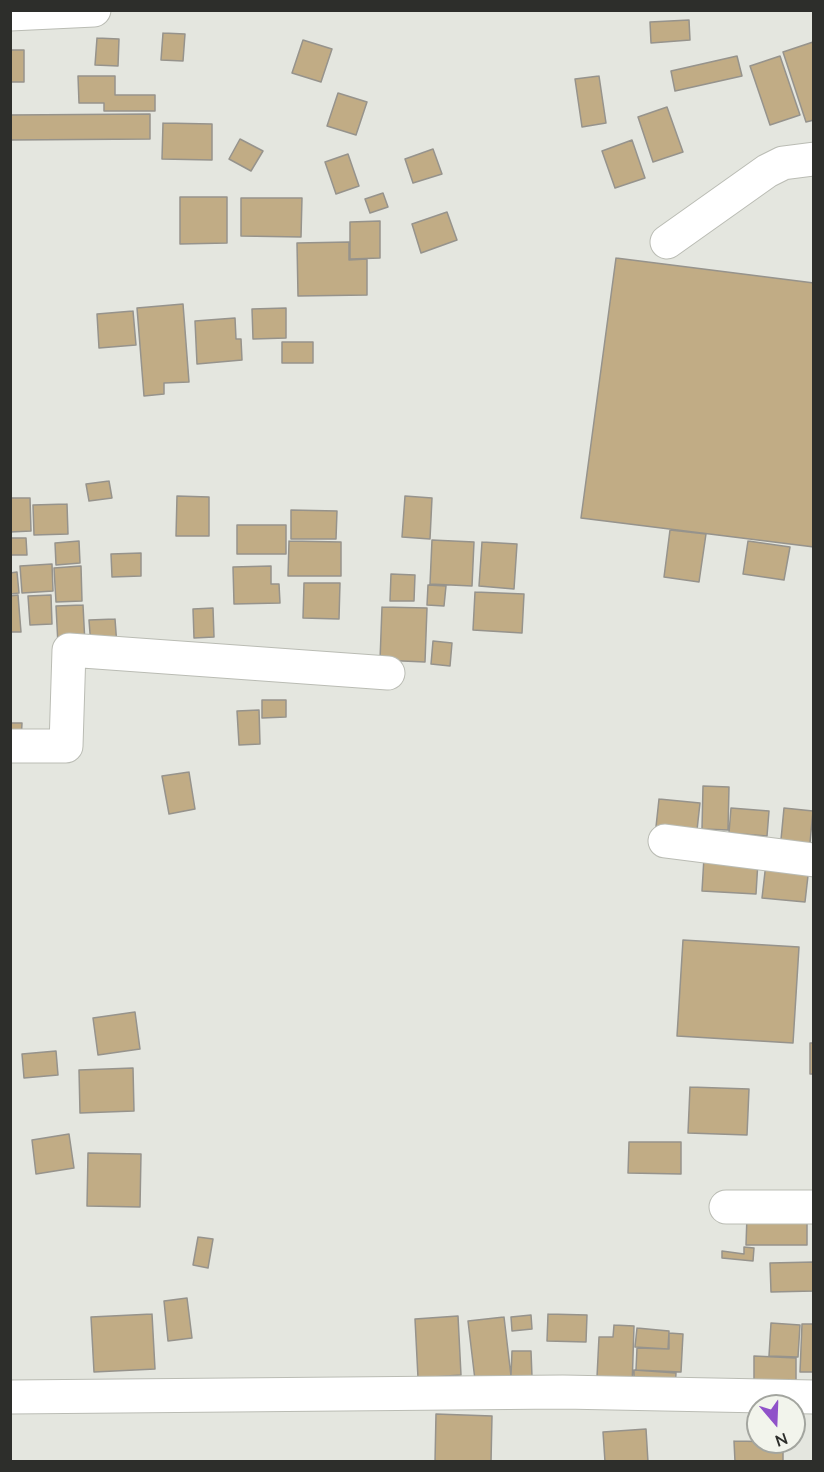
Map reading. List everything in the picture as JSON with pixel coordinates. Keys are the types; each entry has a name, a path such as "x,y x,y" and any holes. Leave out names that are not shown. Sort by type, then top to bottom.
{"street":[{"path":"10,14 94,10"},
{"path":"667,242 768,171 783,163 813,159"},
{"path":"10,746 66,746 69,650 388,673"},
{"path":"665,841 813,860"},
{"path":"726,1207 813,1206"},
{"path":"10,1397 563,1392 813,1396"}],"building":[{"path":"689,20 690,40 651,43 650,22"},
{"path":"163,33 185,34 183,61 161,60"},
{"path":"97,38 119,39 118,66 95,65"},
{"path":"303,40 332,49 321,82 292,73"},
{"path":"813,42 814,120 806,122 783,52"},
{"path":"10,50 24,50 24,82 10,82"},
{"path":"737,56 742,76 675,91 671,71"},
{"path":"780,56 800,115 770,125 750,66"},
{"path":"78,76 115,76 115,95 155,95 155,111 104,111 104,103 79,103"},
{"path":"599,76 606,123 582,127 575,79"},
{"path":"338,93 367,102 356,135 327,126"},
{"path":"667,107 683,152 653,162 638,117"},
{"path":"150,114 150,139 10,140 10,115"},
{"path":"163,123 212,124 212,160 162,159"},
{"path":"240,139 263,151 251,171 229,159"},
{"path":"632,140 645,178 615,188 602,151"},
{"path":"433,149 442,174 413,183 405,159"},
{"path":"348,154 359,186 336,194 325,162"},
{"path":"383,193 388,207 370,213 365,199"},
{"path":"180,197 227,197 227,243 180,244"},
{"path":"241,198 302,198 301,237 241,236"},
{"path":"447,212 457,240 421,253 412,224"},
{"path":"380,221 380,258 350,259 350,222"},
{"path":"349,242 349,260 367,259 367,295 298,296 297,243"},
{"path":"616,258 814,283 814,547 581,518"},
{"path":"183,304 189,382 164,383 164,394 144,396 137,308"},
{"path":"286,308 286,338 253,339 252,309"},
{"path":"133,311 136,345 99,348 97,314"},
{"path":"235,318 236,339 241,339 242,360 197,364 195,321"},
{"path":"282,342 313,342 313,363 282,363"},
{"path":"109,481 112,498 89,501 86,484"},
{"path":"177,496 209,497 209,536 176,536"},
{"path":"405,496 432,498 430,539 402,537"},
{"path":"10,498 30,498 31,531 10,532"},
{"path":"67,504 68,534 34,535 33,505"},
{"path":"291,510 337,511 336,539 291,539"},
{"path":"237,525 286,525 286,554 237,554"},
{"path":"670,530 706,534 699,582 664,577"},
{"path":"10,538 26,538 27,555 10,555"},
{"path":"432,540 474,542 472,586 430,584"},
{"path":"79,541 80,563 56,565 55,543"},
{"path":"289,541 341,542 341,576 288,576"},
{"path":"748,541 790,547 784,580 743,574"},
{"path":"482,542 517,544 514,589 479,586"},
{"path":"141,553 141,576 112,577 111,554"},
{"path":"52,564 53,591 22,593 20,566"},
{"path":"81,566 82,601 56,602 54,568"},
{"path":"271,566 271,584 279,584 280,603 234,604 233,567"},
{"path":"17,572 19,593 10,594 10,573"},
{"path":"391,574 415,575 414,601 390,601"},
{"path":"304,583 340,583 339,619 303,618"},
{"path":"428,585 446,586 444,606 427,605"},
{"path":"475,592 524,594 522,633 473,630"},
{"path":"18,595 21,632 10,632 10,596"},
{"path":"51,595 52,624 30,625 28,596"},
{"path":"83,605 85,644 58,645 56,606"},
{"path":"382,607 427,608 425,662 380,660"},
{"path":"213,608 214,637 194,638 193,609"},
{"path":"115,619 117,646 91,647 89,620"},
{"path":"433,641 452,643 450,666 431,664"},
{"path":"262,700 286,700 286,717 262,718"},
{"path":"259,710 260,744 239,745 237,711"},
{"path":"10,723 22,723 21,742 10,742"},
{"path":"189,772 195,809 169,814 162,776"},
{"path":"703,786 729,787 728,830 702,829"},
{"path":"659,799 700,803 696,839 655,836"},
{"path":"731,808 769,811 767,836 729,833"},
{"path":"784,808 813,811 809,853 780,850"},
{"path":"704,857 758,861 756,894 702,891"},
{"path":"766,863 809,867 805,902 762,898"},
{"path":"683,940 799,947 793,1043 677,1036"},
{"path":"135,1012 140,1049 98,1055 93,1018"},
{"path":"810,1043 814,1043 814,1074 810,1074"},
{"path":"56,1051 58,1075 24,1078 22,1054"},
{"path":"133,1068 134,1111 80,1113 79,1070"},
{"path":"690,1087 749,1089 747,1135 688,1133"},
{"path":"69,1134 74,1168 36,1174 32,1140"},
{"path":"629,1142 681,1142 681,1174 628,1173"},
{"path":"88,1153 141,1154 140,1207 87,1206"},
{"path":"747,1216 807,1217 807,1245 746,1245"},
{"path":"198,1237 213,1239 208,1268 193,1265"},
{"path":"744,1247 754,1248 753,1261 722,1258 722,1251 744,1254"},
{"path":"814,1262 814,1291 771,1292 770,1263"},
{"path":"187,1298 192,1338 168,1341 164,1301"},
{"path":"152,1314 155,1369 94,1372 91,1317"},
{"path":"548,1314 587,1315 586,1342 547,1341"},
{"path":"531,1315 532,1329 512,1331 511,1317"},
{"path":"458,1316 461,1375 418,1378 415,1319"},
{"path":"504,1317 511,1376 475,1380 468,1321"},
{"path":"771,1323 800,1325 798,1357 769,1356"},
{"path":"802,1324 814,1324 814,1372 800,1372"},
{"path":"614,1325 634,1326 632,1388 597,1377 599,1337 613,1337"},
{"path":"637,1328 669,1331 668,1349 635,1347"},
{"path":"669,1333 683,1334 681,1372 636,1370 637,1348 669,1349"},
{"path":"512,1351 531,1351 532,1377 511,1376"},
{"path":"754,1356 796,1358 796,1385 754,1383"},
{"path":"634,1370 676,1373 675,1389 634,1387"},
{"path":"436,1414 492,1416 491,1462 435,1462"},
{"path":"646,1429 648,1462 605,1462 603,1432"},
{"path":"734,1441 746,1441 746,1454 783,1454 783,1462 735,1462"}]}
